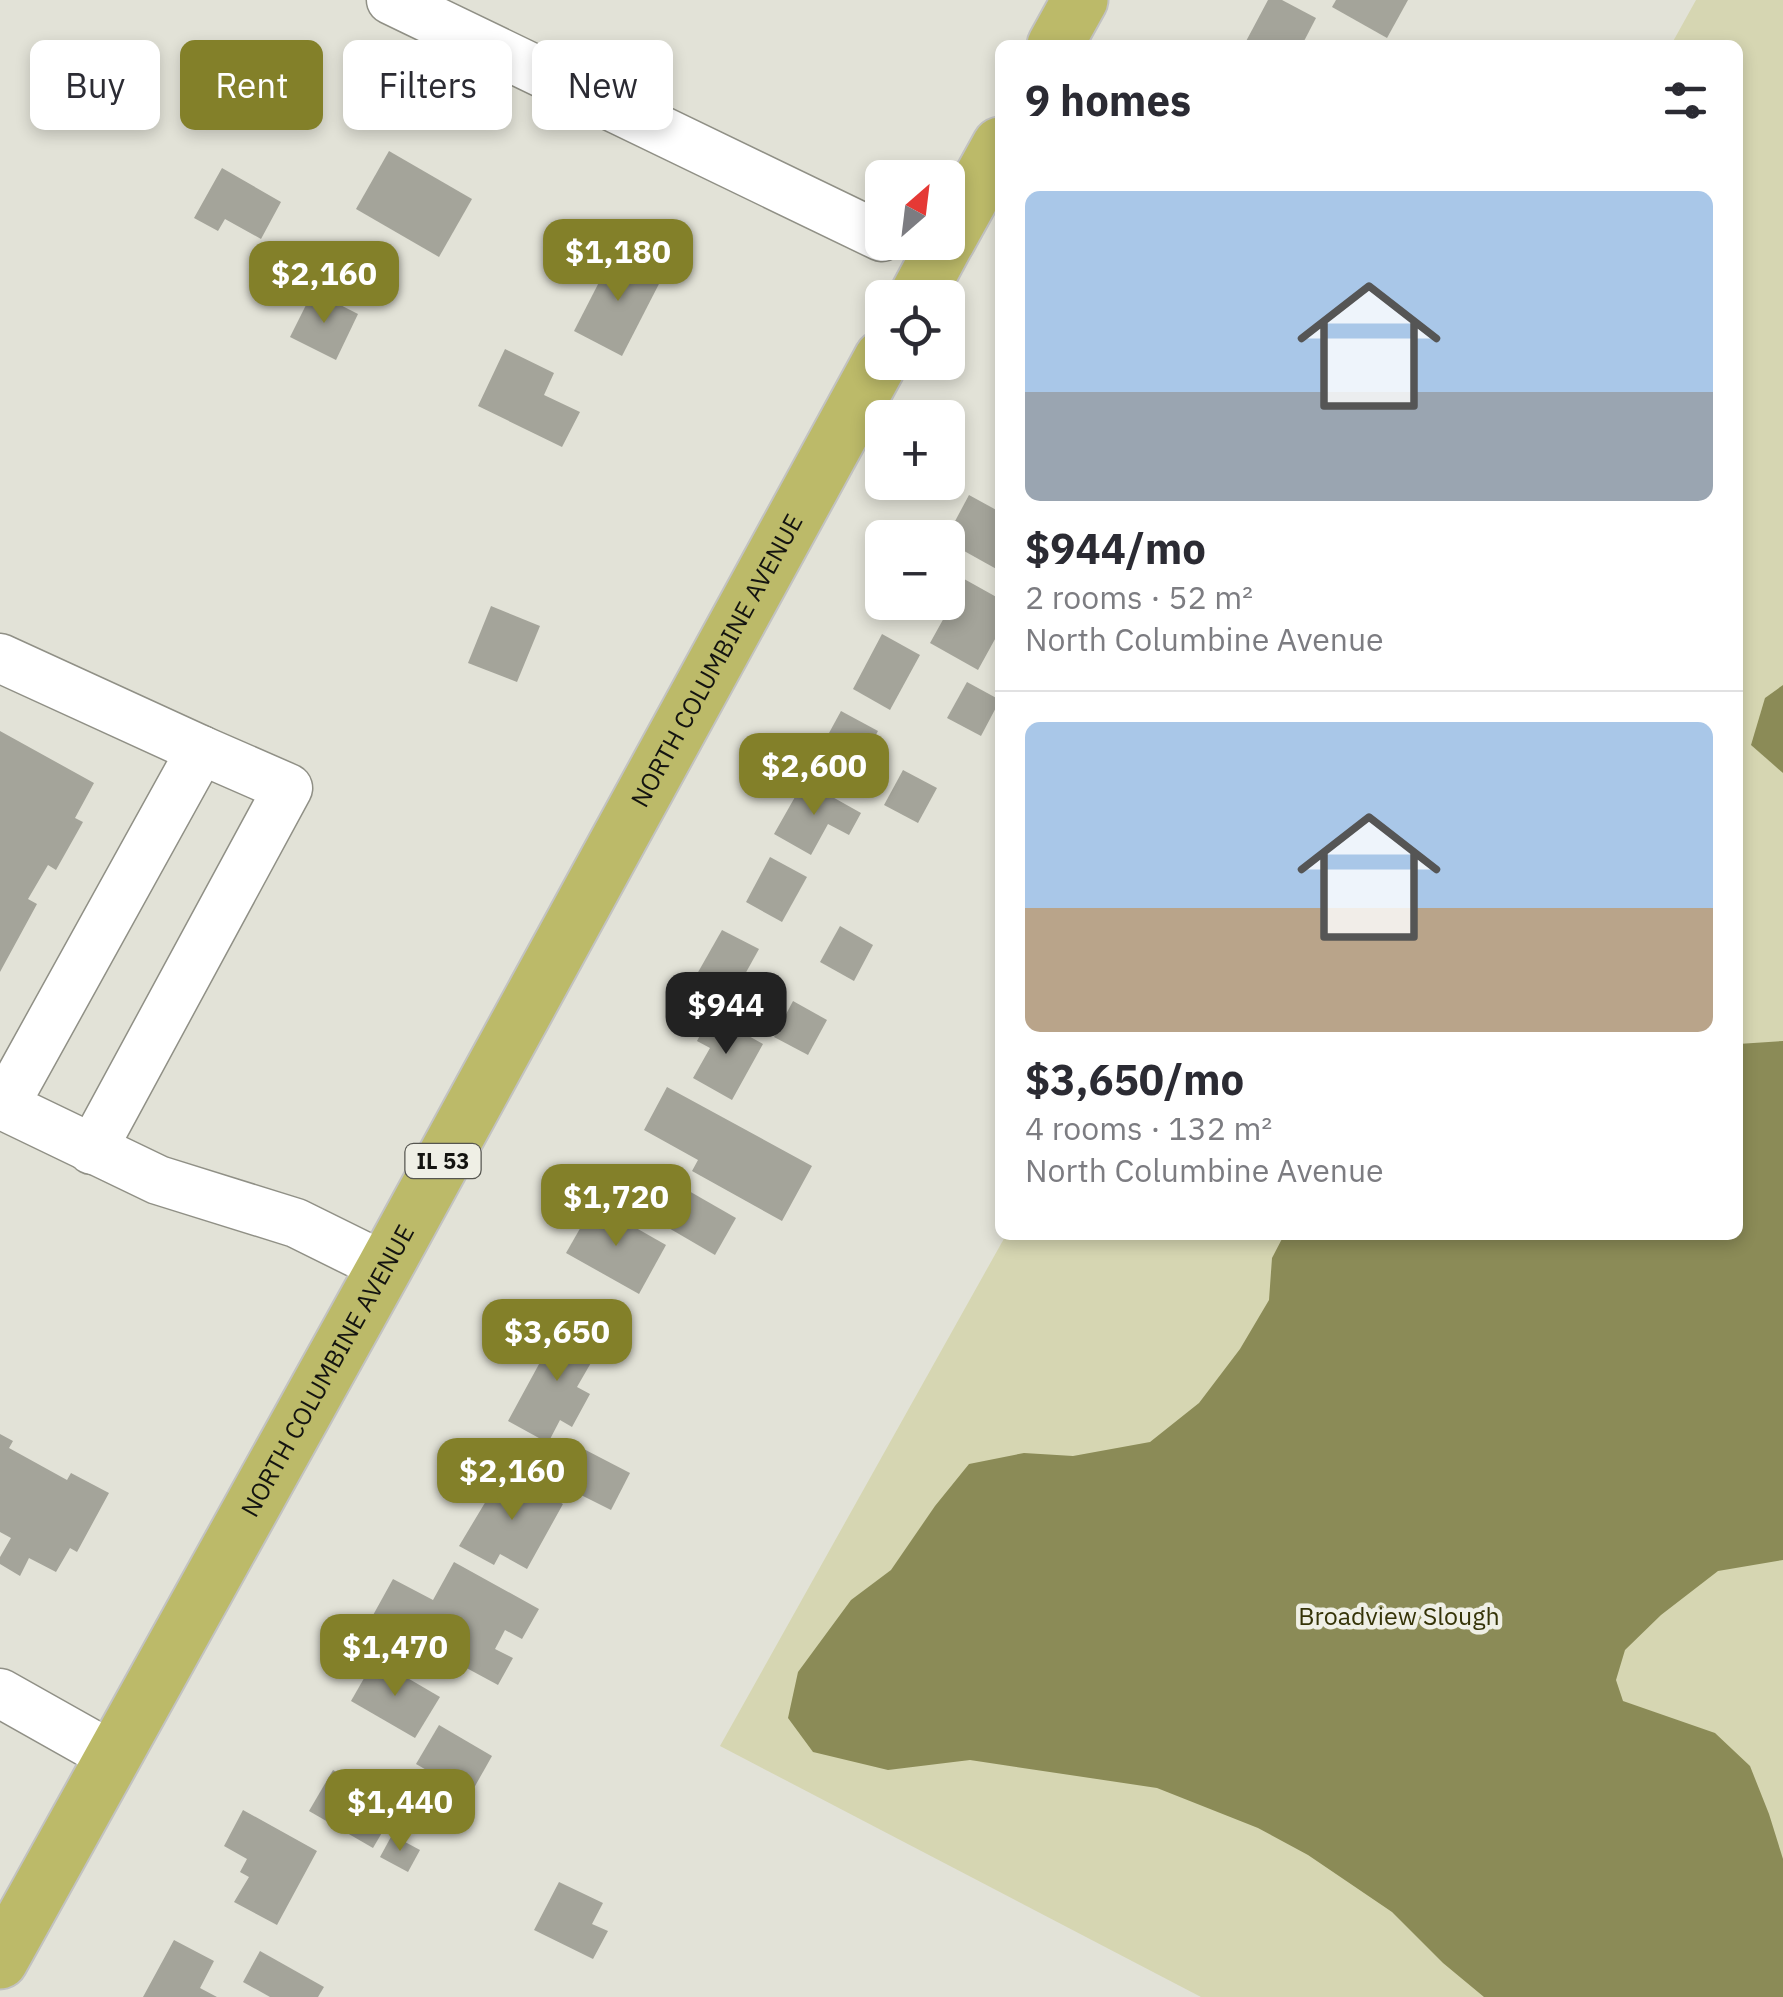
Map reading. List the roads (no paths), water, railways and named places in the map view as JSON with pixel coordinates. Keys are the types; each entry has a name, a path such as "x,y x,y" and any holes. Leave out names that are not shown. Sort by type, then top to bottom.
{"main road":[{"path":"1058,40 1080,0"},
{"path":"965,199 995,153"},
{"name":"NORTH COLUMBINE AVENUE","path":"0,1961 870,380"}],"street":[{"path":"391,0 865,230"},
{"path":"0,658 288,788 92,1150"},
{"path":"201,750 4,1106 158,1180 296,1224 385,1267"},
{"path":"0,1692 112,1756"}],"park label":[{"name":"Broadview Slough","path":"1399,1616"}]}
